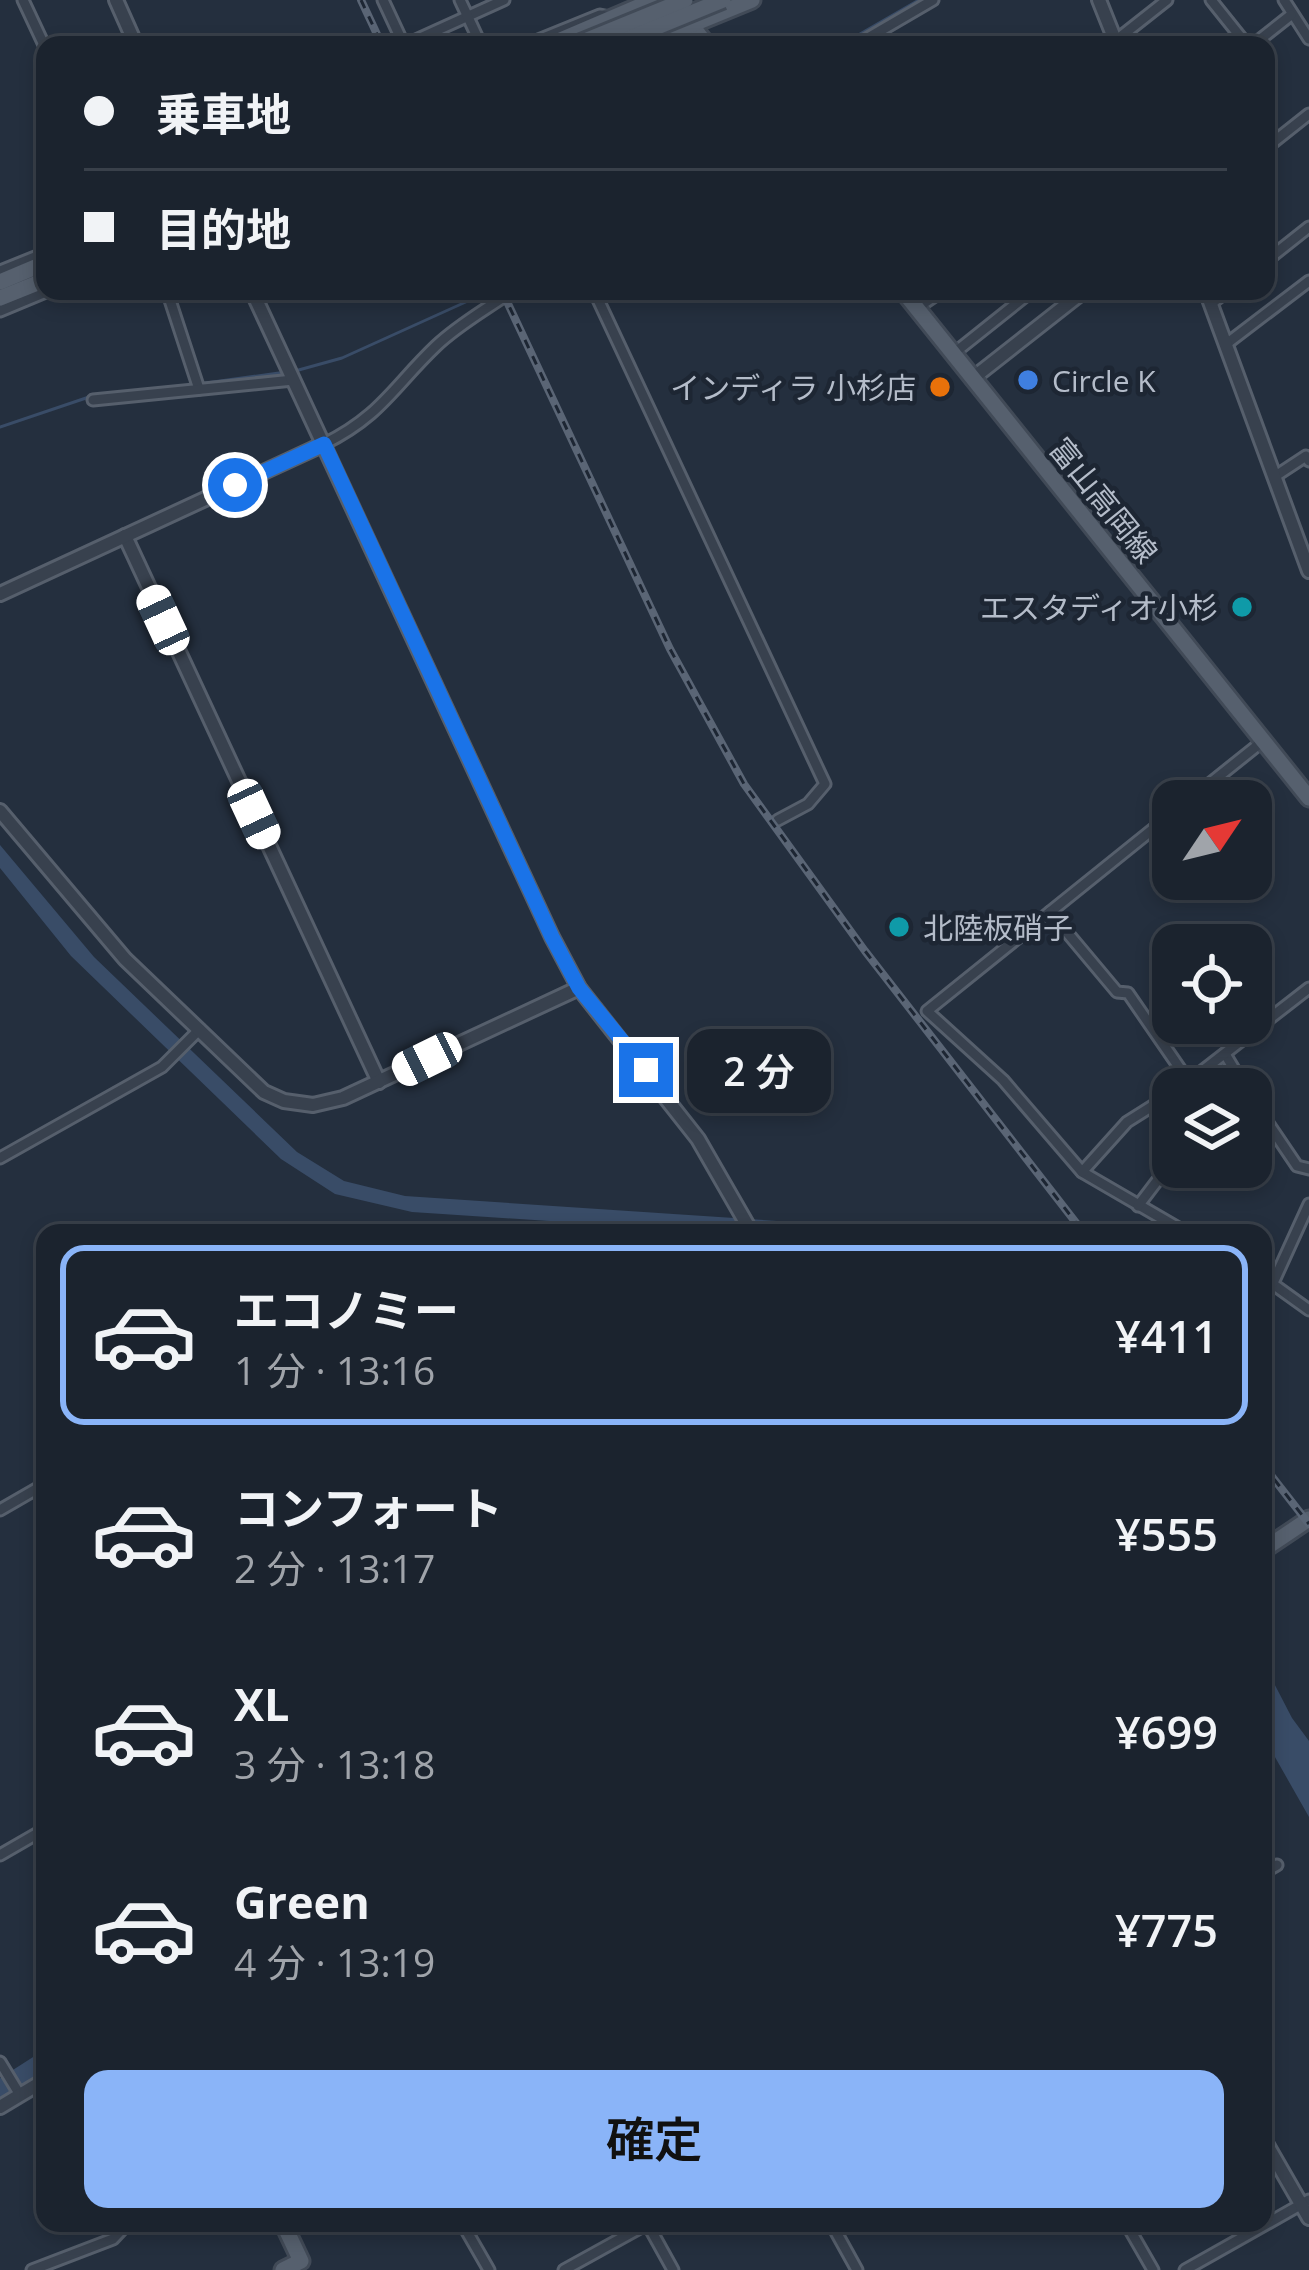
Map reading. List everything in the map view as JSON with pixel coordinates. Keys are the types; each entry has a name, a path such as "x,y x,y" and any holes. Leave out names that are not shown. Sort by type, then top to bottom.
{"main road":[{"path":"572,36 654,0"},
{"path":"675,0 700,36"},
{"path":"597,36 685,0"},
{"path":"636,36 723,0"},
{"path":"665,36 752,0"},
{"path":"0,282 36,267"},
{"path":"0,298 36,284"},
{"name":"富山高岡線","path":"910,300 1309,798"},
{"path":"1272,1544 1309,1519"},
{"path":"283,2270 303,2266 287,2232"}],"street":[{"path":"23,0 40,36"},
{"path":"116,0 132,36"},
{"path":"383,0 400,36"},
{"path":"460,0 477,36"},
{"path":"420,36 504,0"},
{"path":"1099,0 1112,36"},
{"path":"1123,36 1167,0"},
{"path":"1211,0 1242,36"},
{"path":"1284,0 1309,39"},
{"path":"871,36 927,2"},
{"path":"548,36 600,15 606,22"},
{"path":"1262,36 1291,15"},
{"path":"1275,141 1309,114"},
{"path":"1275,254 1309,227"},
{"path":"0,271 36,257"},
{"path":"1225,346 1309,281"},
{"path":"0,311 36,296"},
{"path":"170,300 199,389"},
{"path":"256,300 579,988 698,1139 747,1224"},
{"path":"0,594 324,444 366,419 434,348 500,300"},
{"path":"598,300 825,784 808,804 778,820"},
{"path":"916,308 928,300"},
{"path":"952,354 1021,300"},
{"path":"972,379 1071,300"},
{"path":"1209,300 1308,566"},
{"path":"93,400 293,380"},
{"path":"1274,477 1306,456 1309,460"},
{"path":"125,536 379,1082"},
{"path":"1214,780 1264,740"},
{"path":"0,811 125,959 264,1092 284,1100 314,1105 343,1098 579,988"},
{"path":"1152,830 927,1011 1003,1080 1082,1172 1171,1224"},
{"path":"1050,912 1117,992 1128,993 1180,1068"},
{"path":"1211,1068 1309,988"},
{"path":"0,1158 162,1067 200,1029"},
{"path":"1225,1054 1233,1068"},
{"path":"1082,1172 1126,1122 1152,1106"},
{"path":"1272,1130 1297,1166 1309,1169"},
{"path":"1138,1206 1152,1188"},
{"path":"1272,1273 1309,1204"},
{"path":"1272,1283 1309,1310"},
{"path":"0,1510 36,1489"},
{"path":"0,1855 36,1834"},
{"path":"1272,1867 1277,1864"},
{"path":"2,2065 18,2093"},
{"path":"0,2107 36,2084"},
{"path":"1272,2152 1305,2202 1309,2218"},
{"path":"1272,2221 1305,2202"},
{"path":"32,2270 113,2239 120,2232"},
{"path":"467,2232 489,2270"},
{"path":"564,2270 632,2232"},
{"path":"653,2232 673,2270"},
{"path":"836,2232 857,2270"},
{"path":"1131,2232 1153,2270"},
{"path":"1184,2270 1252,2232"}],"water":[{"path":"0,845 94,957 297,1152 344,1181 405,1196 822,1224 594,1224 412,1212 335,1194 281,1159 71,956 0,868"},
{"path":"1272,1679 1309,1741 1309,1817 1272,1752"}],"waterway":[{"path":"857,36 919,0"},
{"path":"295,371 342,358 470,300"},
{"path":"170,388 286,372"},
{"path":"0,427 89,397"},
{"path":"0,2089 36,2066"}],"railway":[{"path":"361,0 378,36"},
{"path":"506,300 670,649 744,784 865,951 1077,1224"},
{"path":"1272,1477 1309,1524"}],"place":[{"name":"Circle K","path":"1028,380"},
{"name":"インディラ 小杉店","path":"940,387"},
{"name":"エスタディオ小杉","path":"1242,607"},
{"name":"北陸板硝子","path":"899,927"}],"route":[{"path":"235,485 324,444 552,937 579,988 646,1070"}]}
